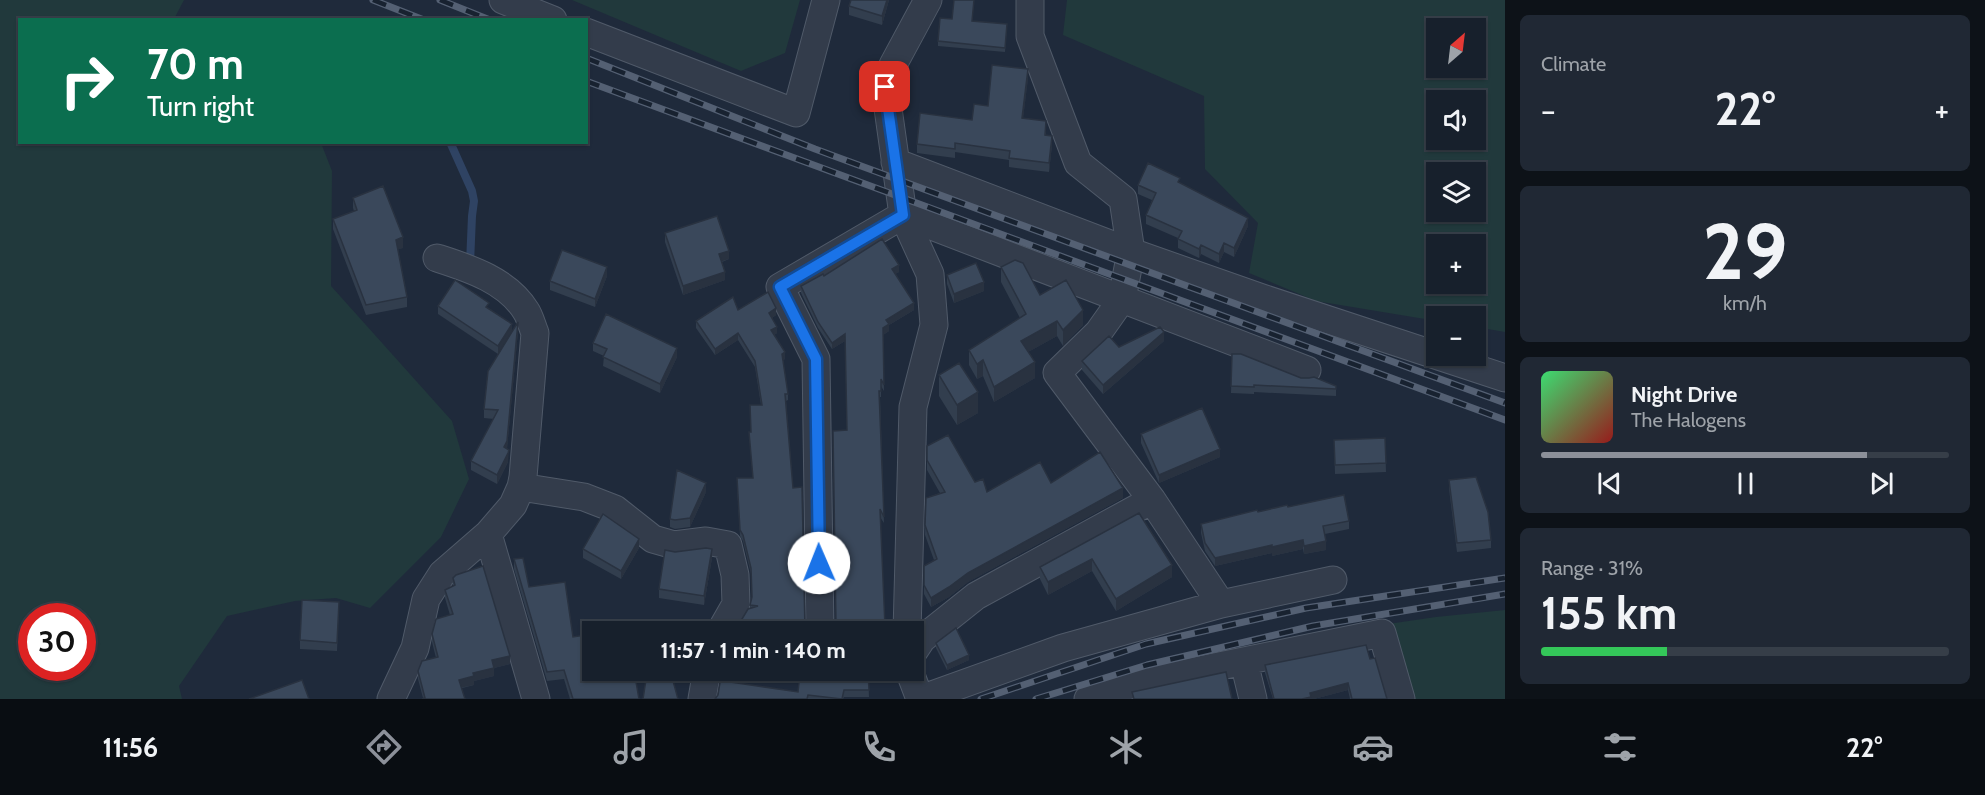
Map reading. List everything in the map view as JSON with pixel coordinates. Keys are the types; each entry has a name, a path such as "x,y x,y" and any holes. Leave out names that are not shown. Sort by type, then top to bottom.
{"street":[{"path":"503,0 548,18"},
{"path":"588,33 796,113 826,0"},
{"path":"906,621 913,407 934,325 930,274 903,215 885,87 893,65 928,0"},
{"path":"1030,0 1030,36 1078,164 1123,199 1131,252 1122,299 1098,333 1057,374 1152,500 1221,604"},
{"path":"895,162 1131,252 1505,378"},
{"path":"903,215 1307,370"},
{"path":"820,621 816,359 780,287 903,215"},
{"path":"391,699 415,648 426,599 442,574 488,534 513,505 523,477 535,333 526,311 513,295 476,271 437,258"},
{"path":"520,487 584,497 615,509 653,539 674,545 706,541 728,545 735,576 736,604 726,621"},
{"path":"924,637 976,596 1152,500"},
{"path":"488,534 536,699"},
{"path":"913,681 920,699 1062,648 1221,604 1333,580"},
{"path":"1088,699 1136,683 1382,633 1401,699"},
{"path":"1244,662 1253,699"},
{"path":"702,699 705,681"}],"green space":[{"path":"0,0 184,0 175,18 18,18 18,144 321,144 332,171 331,286 452,421 469,479 441,537 370,608 336,598 295,601 227,616 179,686 182,699 0,699"},
{"path":"572,0 800,0 785,53 741,71"},
{"path":"1067,0 1505,0 1505,332 1486,329 1486,306 1426,306 1426,319 1316,301 1249,273 1258,223 1205,169 1204,96 1063,35"},
{"path":"1505,610 1505,699 1407,699 1388,624"}],"building":[{"path":"851,0 887,0 882,16 849,6"},
{"path":"954,0 974,0 972,21 1007,24 1005,48 938,41 940,18 952,19"},
{"path":"992,65 1028,69 1022,118 1046,121 1045,135 1052,136 1049,163 1009,158 1010,151 955,143 955,149 917,144 920,113 972,120 974,104 988,106"},
{"path":"1148,163 1180,178 1178,182 1248,218 1234,248 1224,243 1219,254 1201,245 1199,249 1178,239 1182,231 1146,215 1156,193 1138,185"},
{"path":"383,186 403,237 396,240 407,297 366,305 333,219 357,210 353,198"},
{"path":"717,216 729,251 719,254 725,272 683,286 665,233"},
{"path":"882,239 899,265 892,269 914,303 886,320 889,324 883,328 884,385 881,379 881,391 879,391 884,517 880,509 885,621 836,621 833,431 847,430 845,334 832,343 818,322 801,286 823,274 824,276"},
{"path":"562,250 607,267 595,299 550,281"},
{"path":"1015,260 1023,263 1040,295 1066,280 1083,310 1063,330 1057,321 1021,341 1035,362 994,387 983,360 977,364 969,350 1026,314 1001,267"},
{"path":"976,263 984,282 954,294 947,275"},
{"path":"455,280 489,303 486,307 512,324 498,346 438,306"},
{"path":"768,292 776,308 769,313 777,327 771,330 785,352 782,354 788,394 785,394 793,488 802,487 805,621 741,621 748,609 758,606 750,605 751,568 740,530 737,478 753,478 749,432 751,432 750,405 762,405 755,361 738,333 715,349 696,321 733,297 738,310"},
{"path":"606,314 677,348 660,384 603,357 607,349 593,343"},
{"path":"518,322 507,441 504,447 509,450 497,475 471,461 498,410 484,409 488,371"},
{"path":"1160,327 1164,332 1103,385 1082,361 1109,336 1119,347"},
{"path":"1232,354 1241,354 1301,378 1314,377 1336,386 1336,389 1231,386"},
{"path":"959,363 978,392 957,405 939,375"},
{"path":"1202,408 1220,449 1159,475 1141,434"},
{"path":"948,435 975,482 983,479 987,492 1040,462 1051,483 1100,452 1123,488 968,573 931,598 924,585 924,566 937,559 925,525 926,498 945,492 927,460 927,446"},
{"path":"1385,438 1386,463 1335,465 1334,440"},
{"path":"677,470 706,483 690,518 675,520 670,519"},
{"path":"1476,477 1488,512 1491,540 1457,543 1449,480"},
{"path":"1344,495 1349,521 1323,526 1326,541 1304,546 1303,540 1215,558 1205,543 1201,524 1257,510 1258,512 1287,505 1288,507"},
{"path":"1139,513 1172,565 1116,599 1092,559 1048,582 1040,567"},
{"path":"603,514 639,539 621,571 583,549"},
{"path":"712,549 704,596 659,589 665,550 675,552"},
{"path":"523,558 529,587 565,582 573,637 582,636 582,681 636,681 639,699 573,699 564,670 547,672 514,559"},
{"path":"483,566 510,656 492,660 494,668 473,673 474,676 459,680 465,699 422,699 425,698 418,671 422,661 438,657 432,634 436,619 453,614 445,590 455,585 453,578 456,575"},
{"path":"302,600 339,602 337,643 300,640"},
{"path":"956,628 969,655 947,665 936,643"},
{"path":"1366,645 1370,659 1375,658 1387,699 1352,699 1348,683 1310,693 1311,697 1302,699 1274,699 1265,665"},
{"path":"1226,672 1232,699 1134,699 1132,692"},
{"path":"302,680 309,699 249,699"},
{"path":"646,681 673,681 678,699 643,699"},
{"path":"720,681 798,692 799,681 869,681 869,690 844,690 842,699 808,695 807,699 715,699"}],"waterway":[{"path":"451,144 472,191 474,201 470,264"}],"railway":[{"path":"373,0 419,18"},
{"path":"440,0 485,18"},
{"path":"588,59 815,149 1505,403"},
{"path":"588,82 1505,420"},
{"path":"981,699 1146,644 1306,608 1505,578"},
{"path":"1036,699 1147,665 1313,626 1505,594"}],"route":[{"path":"819,563 816,359 780,287 903,215 885,87"}]}
